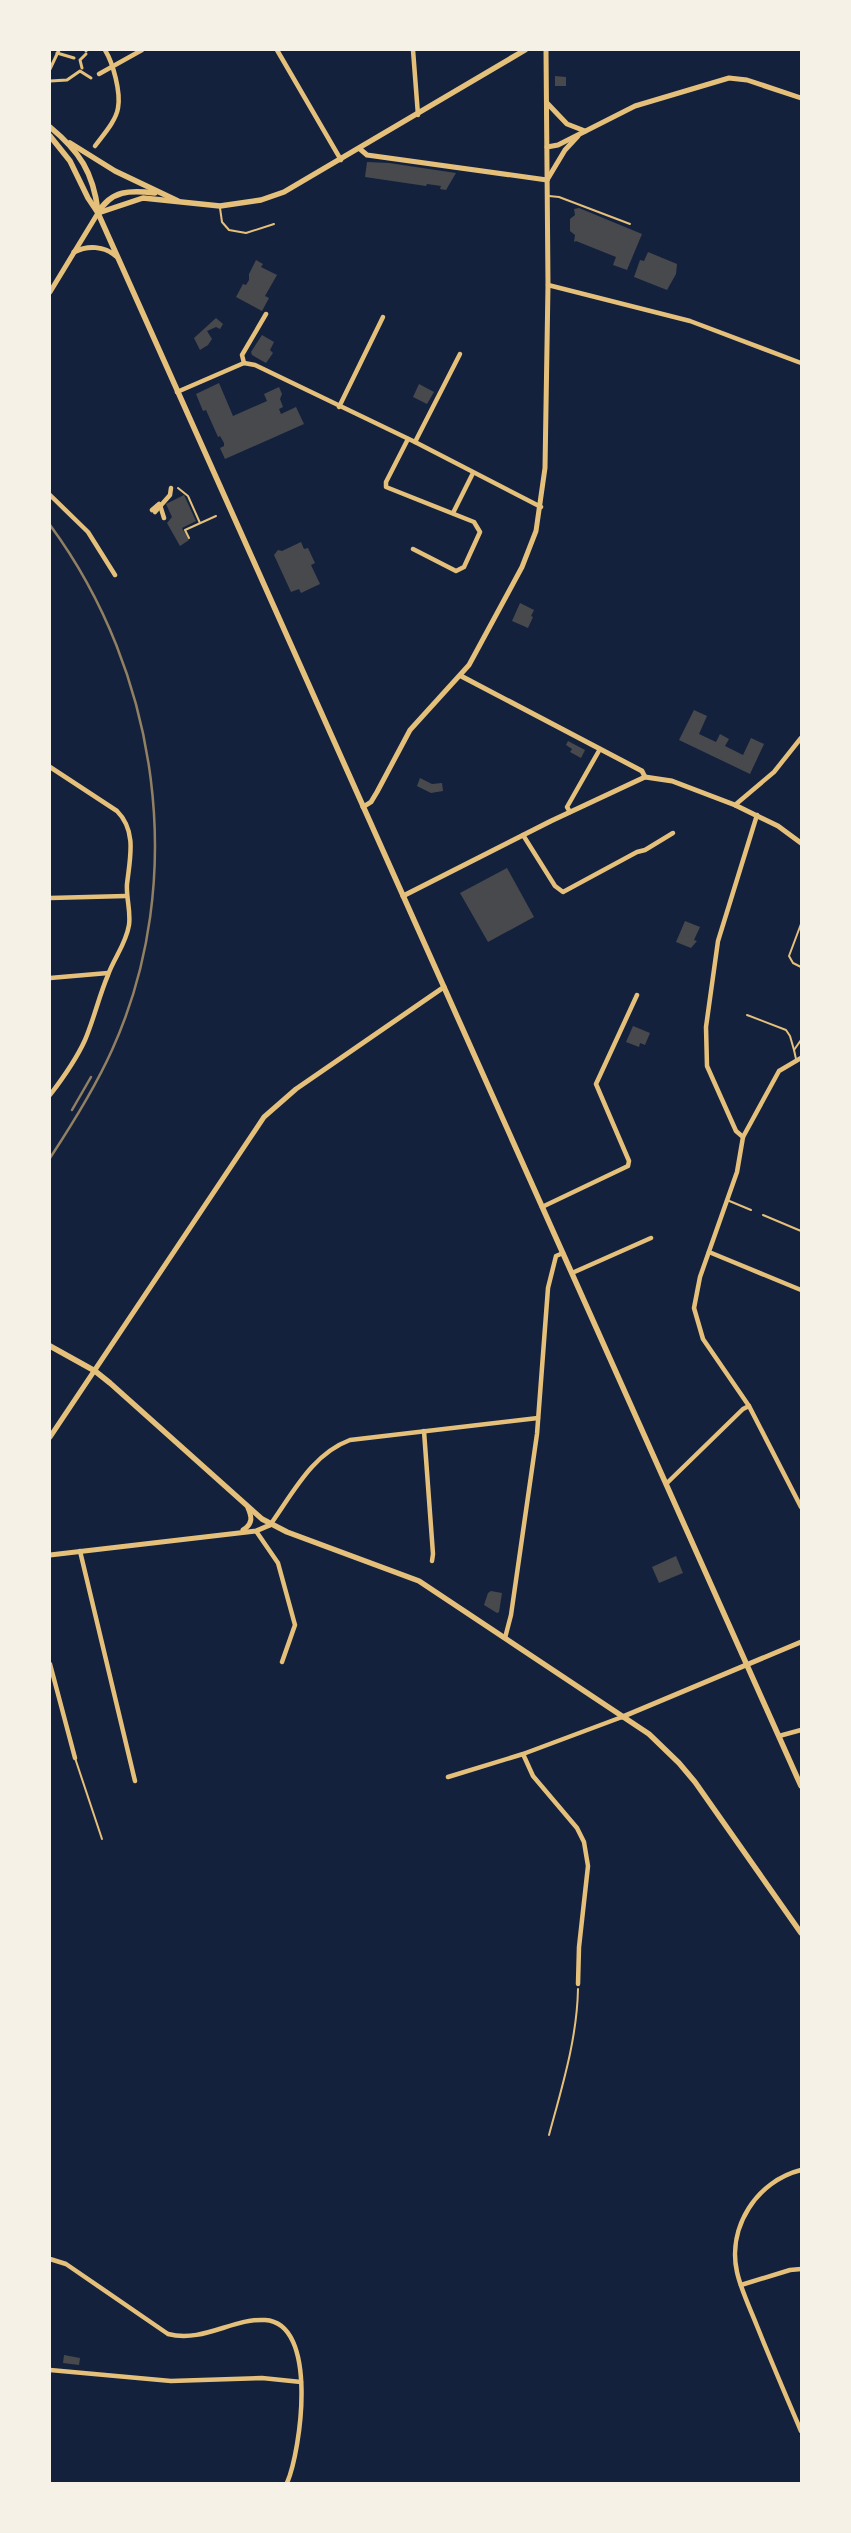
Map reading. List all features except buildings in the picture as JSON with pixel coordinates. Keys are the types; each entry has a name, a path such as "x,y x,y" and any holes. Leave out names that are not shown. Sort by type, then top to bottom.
{"main road":[{"path":"98,213 143,198 220,206 238,205 279,194 360,149 525,50"},
{"path":"50,127 70,143 114,171 182,202"},
{"path":"50,136 70,162 88,198 98,213 801,1786"},
{"path":"70,143 90,174 95,186 98,213"},
{"path":"98,213 104,202 117,194 135,191 162,194"},
{"path":"50,1346 95,1370 248,1508 270,1525 420,1581 649,1734 680,1764 801,1933"}],"street":[{"path":"96,146 113,120 118,108 112,67 105,50"},
{"path":"99,74 142,50"},
{"path":"277,50 340,160"},
{"path":"413,50 418,114"},
{"path":"363,807 370,802 377,792 410,730 461,676 522,567 536,532 545,468 548,285 546,50"},
{"path":"82,68 80,60 86,51"},
{"path":"50,68 58,52 74,58"},
{"path":"50,81 67,80 80,71 91,78"},
{"path":"547,148 558,145 635,106 729,78 747,80 801,98"},
{"path":"547,103 567,124 583,132"},
{"path":"547,180 565,150 583,132"},
{"path":"360,149 367,155 547,180"},
{"path":"50,292 98,213"},
{"path":"73,252 87,248 103,248 116,256"},
{"path":"548,285 690,321 801,363"},
{"path":"244,363 242,355 266,314"},
{"path":"339,407 384,317"},
{"path":"414,442 460,354"},
{"path":"177,392 244,363 255,365 339,407 408,438 541,507"},
{"path":"408,438 386,482 386,488 474,522 480,532 464,567 456,571 413,549"},
{"path":"453,513 473,473"},
{"path":"153,511 170,496 172,486"},
{"path":"50,495 88,532 115,575"},
{"path":"161,503 160,509 164,518"},
{"path":"461,676 642,771 645,777"},
{"path":"735,805 774,772 801,738"},
{"path":"570,812 568,807 600,749"},
{"path":"50,767 117,811 125,819 131,843 126,896 130,914 124,942 108,973 85,1040 70,1068 50,1095"},
{"path":"403,896 523,835 645,777 672,781 735,805 778,826 801,843"},
{"path":"744,1137 736,1131 709,1072 706,1053 706,1027 718,941 757,815"},
{"path":"523,835 555,886 563,892 637,852 645,850 673,833"},
{"path":"50,898 126,896"},
{"path":"50,978 108,973"},
{"path":"50,1436 264,1117 296,1089 444,988"},
{"path":"542,1207 628,1166 630,1161 596,1084 637,995"},
{"path":"799,1059 779,1071 744,1137 737,1172 696,1292 696,1317 709,1348 749,1406 801,1507"},
{"path":"572,1273 651,1238"},
{"path":"709,1252 801,1290"},
{"path":"505,1638 511,1615 538,1418 548,1288 556,1256 562,1253"},
{"path":"666,1484 741,1411 749,1406"},
{"path":"50,1555 243,1530 256,1531 270,1525 310,1469 335,1445 350,1440 538,1418"},
{"path":"424,1431 432,1561"},
{"path":"243,1530 250,1524 252,1519 248,1508"},
{"path":"256,1531 278,1562 295,1625 282,1662"},
{"path":"80,1551 135,1782"},
{"path":"448,1777 523,1754 622,1717 801,1642"},
{"path":"50,1664 75,1758"},
{"path":"779,1736 801,1730"},
{"path":"523,1754 533,1776 577,1828 584,1842 588,1866 579,1948 578,1984"},
{"path":"801,2170 778,2179 764,2189 746,2212 736,2248 737,2272 741,2285 801,2431"},
{"path":"50,2259 66,2264 168,2334 176,2336 201,2334 262,2319 278,2323 287,2330 294,2341 299,2358 301,2382 297,2452 287,2483"},
{"path":"741,2285 790,2270 801,2269"},
{"path":"50,2370 171,2380 262,2378 301,2382"}],"lane":[{"path":"547,196 558,197 630,224"},
{"path":"220,206 222,222 229,230 246,233 274,224"},
{"path":"801,924 790,956 793,964 801,966"},
{"path":"747,1015 786,1030 799,1059"},
{"path":"794,1050 801,1040"},
{"path":"727,1200 751,1210"},
{"path":"763,1215 801,1231"},
{"path":"75,1758 102,1839"}],"path":[{"path":"172,486 188,496 200,523"},
{"path":"189,538 185,530 216,516"},
{"path":"548,2135 569,2062 578,2010 578,1984"}],"railway":[{"path":"50,525 87,583 116,646 138,711 151,779 155,848 150,917 136,985 112,1050 83,1105 50,1158"},
{"path":"72,1110 91,1077"}]}
